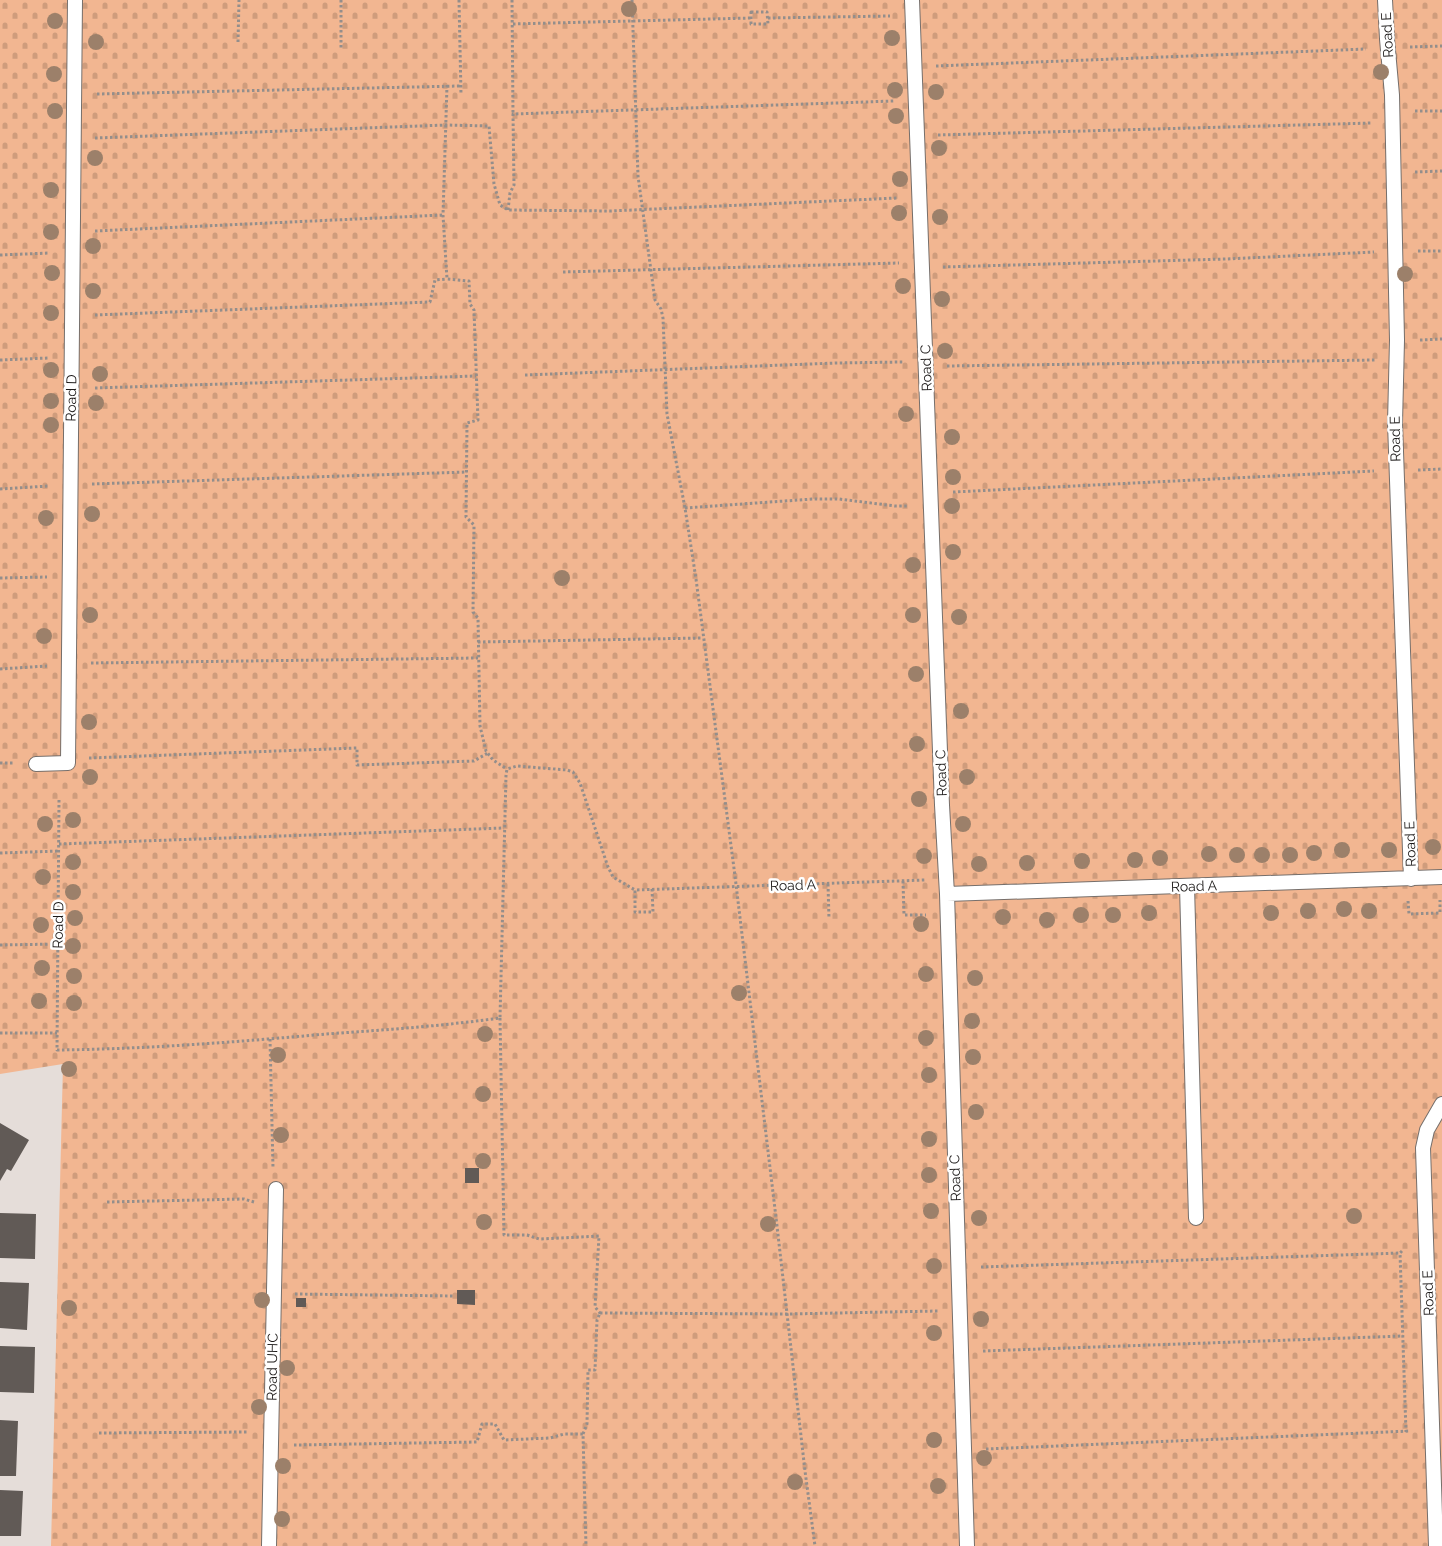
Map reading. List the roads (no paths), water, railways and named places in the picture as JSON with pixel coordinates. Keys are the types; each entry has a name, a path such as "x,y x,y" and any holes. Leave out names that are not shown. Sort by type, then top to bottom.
{"lane":[{"name":"Road D","path":"36,764 68,763 75,0"},
{"name":"Road C","path":"912,0 942,805 947,894 967,1546"},
{"name":"Road E","path":"1385,0 1392,95 1397,340 1394,423 1411,879"},
{"name":"Road A","path":"947,894 1442,877"},
{"path":"1187,886 1196,1218"},
{"name":"Road E","path":"1436,1546 1423,1148 1427,1130 1442,1104"},
{"name":"Road UHC","path":"269,1546 275,1182"}]}
